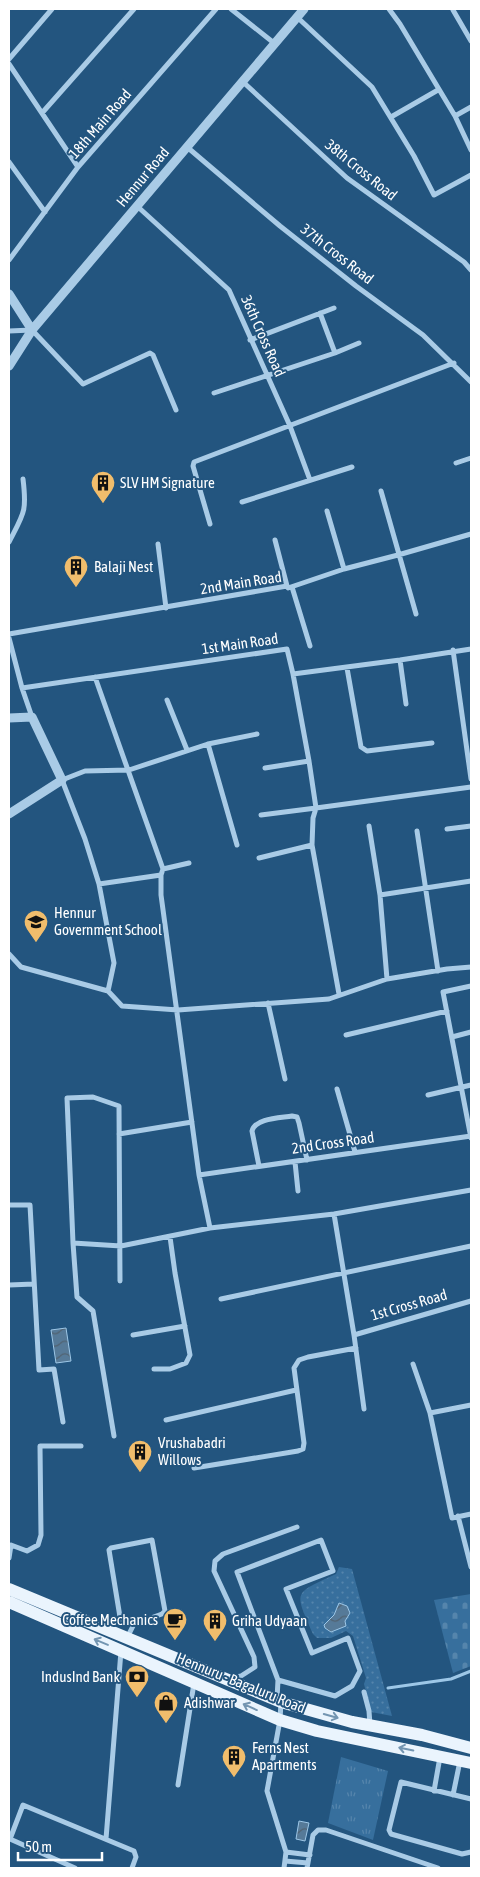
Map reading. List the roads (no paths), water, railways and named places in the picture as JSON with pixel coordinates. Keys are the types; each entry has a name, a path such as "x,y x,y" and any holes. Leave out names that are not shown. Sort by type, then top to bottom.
{"main road":[{"name":"Hennuru - Bagaluru Road","path":"9,1589 279,1700 352,1722 471,1748"},
{"name":"Hennuru - Bagaluru Road","path":"9,1602 280,1720 317,1731 466,1762"}],"street":[{"path":"9,59 52,9"},
{"path":"42,113 134,9"},
{"name":"18th Main Road","path":"9,260 78,167 216,9"},
{"path":"231,9 274,43"},
{"name":"Hennur Road","path":"9,366 32,330 304,9"},
{"path":"389,9 455,116 471,150"},
{"path":"454,9 471,40"},
{"path":"297,17 372,87 434,194 471,175"},
{"path":"9,64 78,167"},
{"name":"38th Cross Road","path":"242,81 347,178 464,262 471,270"},
{"path":"391,117 438,90"},
{"path":"455,116 471,108"},
{"name":"37th Cross Road","path":"186,147 356,286 423,335 454,363 471,382"},
{"path":"9,162 46,212"},
{"name":"36th Cross Road","path":"137,206 229,290 290,426 310,480"},
{"path":"9,294 32,330 83,384 150,354 153,355 176,410"},
{"path":"250,340 334,308"},
{"path":"320,313 335,353"},
{"path":"9,331 32,330"},
{"path":"214,393 335,353 359,343"},
{"path":"210,524 192,464 454,363"},
{"path":"456,463 471,458"},
{"path":"242,502 352,467"},
{"path":"9,542 23,516 25,508 22,479"},
{"path":"381,491 416,614"},
{"path":"327,511 344,569"},
{"name":"2nd Main Road","path":"9,634 289,586 471,534"},
{"path":"275,540 310,646"},
{"path":"158,544 166,608"},
{"path":"9,638 32,717 62,780 85,839 99,884 114,963 108,991"},
{"path":"339,994 312,845 313,818 316,808 293,674 347,668 453,650 471,649"},
{"name":"1st Main Road","path":"22,688 95,676 287,650 293,674"},
{"path":"453,650 471,779"},
{"path":"400,660 406,704"},
{"path":"347,668 361,747 367,751 432,743"},
{"path":"95,676 162,872 162,895 199,1175 210,1228"},
{"path":"167,700 187,750"},
{"path":"9,718 32,717"},
{"path":"464,727 471,726"},
{"path":"9,814 62,780 85,772 128,770 208,744 256,734"},
{"path":"208,744 237,845"},
{"path":"265,768 309,761"},
{"path":"261,815 471,787"},
{"path":"370,826 380,895 387,979"},
{"path":"447,829 471,826"},
{"path":"417,831 438,971"},
{"path":"259,858 312,845"},
{"path":"99,884 162,872 189,863"},
{"path":"380,895 471,881"},
{"path":"9,954 21,967 108,991 122,1006 178,1010 328,999 387,979 471,968"},
{"path":"471,986 443,992 471,1137"},
{"path":"268,1003 284,1079"},
{"path":"346,1035 447,1011"},
{"path":"452,1037 471,1032"},
{"path":"428,1095 471,1085"},
{"path":"337,1089 355,1152"},
{"path":"114,1436 93,1311 77,1297 67,1098 93,1096 120,1106 120,1281"},
{"path":"260,1166 252,1131 253,1127 257,1123 292,1116 297,1117 300,1122 307,1160"},
{"path":"119,1134 192,1122"},
{"name":"2nd Cross Road","path":"199,1175 471,1137"},
{"path":"295,1162 298,1191"},
{"path":"73,1243 121,1246 210,1228 334,1214 471,1190"},
{"path":"9,1205 30,1205 39,1370 54,1369 63,1422"},
{"path":"334,1214 364,1409"},
{"path":"154,1369 170,1369 186,1363 190,1355 170,1237"},
{"path":"221,1299 471,1246"},
{"path":"9,1285 34,1284"},
{"name":"1st Cross Road","path":"354,1335 471,1301"},
{"path":"133,1335 185,1326"},
{"path":"194,1468 303,1449 304,1443 294,1368 299,1360 356,1348"},
{"path":"413,1364 430,1413 452,1518 471,1514"},
{"path":"166,1420 296,1390"},
{"path":"430,1413 471,1405"},
{"path":"9,1558 11,1545 27,1551 38,1545 41,1535 40,1446 81,1446"},
{"path":"458,1516 471,1567"},
{"path":"224,1679 241,1676 256,1667 254,1657 214,1571 215,1561 223,1554 296,1527"},
{"path":"127,1638 134,1624 166,1611 152,1540 108,1550 120,1617 123,1621 134,1624"},
{"path":"278,1680 335,1696 352,1686 360,1671 348,1638 312,1653 286,1589 334,1571 321,1540 237,1572 278,1680 280,1720 267,1791 286,1852 284,1868"},
{"path":"106,1839 121,1650"},
{"path":"178,1785 194,1682"},
{"path":"364,1692 369,1711 370,1725"},
{"path":"434,1791 440,1756"},
{"path":"453,1795 466,1762"},
{"path":"471,1799 400,1783 389,1832 462,1854 471,1852"},
{"path":"75,1868 10,1839 23,1805 134,1851 136,1857 132,1868"},
{"path":"285,1861 308,1866 313,1835 318,1830 326,1830 438,1868"},
{"path":"286,1852 310,1855"}],"water":[{"path":"66,1328 71,1361 56,1363 51,1330"},
{"path":"339,1603 347,1606 350,1613 345,1621 346,1626 331,1632 324,1625 334,1615"},
{"path":"299,1821 309,1823 305,1841 296,1839"}],"waterway":[{"path":"388,1688 451,1679 471,1671"}],"place":[{"name":"SLV HM Signature","path":"103,504"},
{"name":"Balaji Nest","path":"76,588"},
{"name":"Hennur Government School","path":"36,943"},
{"name":"Vrushabadri Willows","path":"140,1473"},
{"name":"Coffee Mechanics","path":"175,1641"},
{"name":"Griha Udyaan","path":"215,1642"},
{"name":"IndusInd Bank","path":"137,1698"},
{"name":"Adishwar","path":"166,1724"},
{"name":"Ferns Nest Apartments","path":"234,1778"}]}
